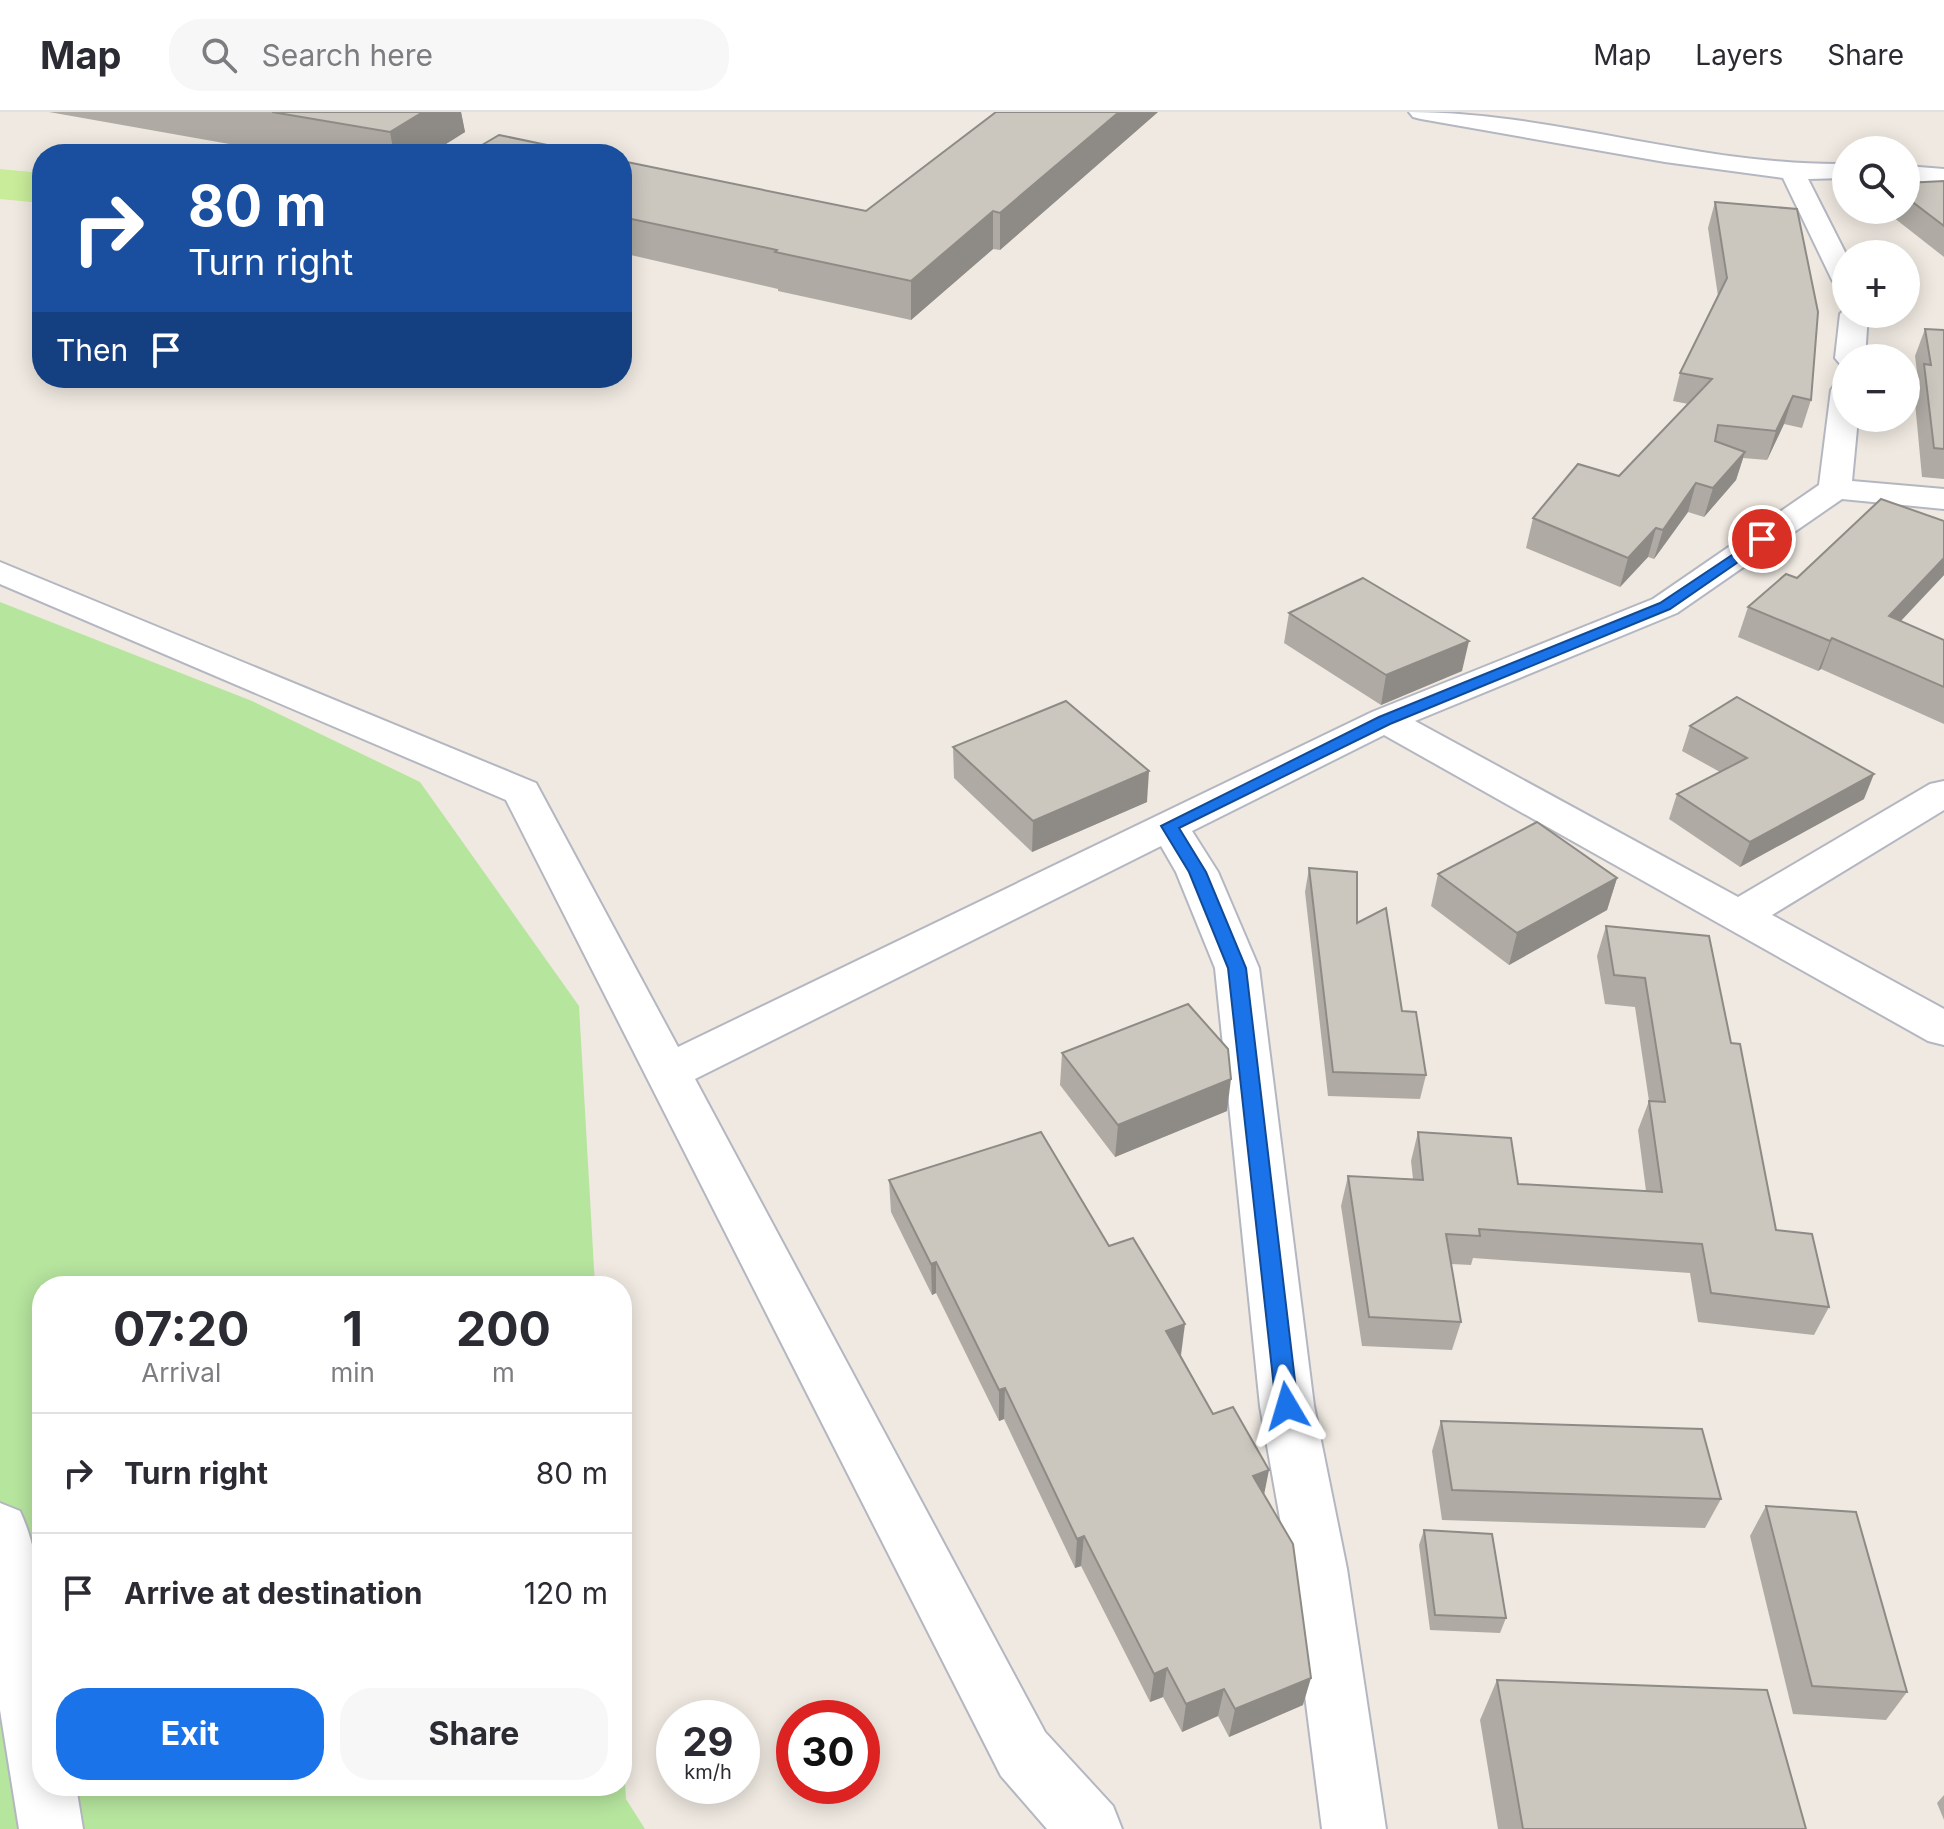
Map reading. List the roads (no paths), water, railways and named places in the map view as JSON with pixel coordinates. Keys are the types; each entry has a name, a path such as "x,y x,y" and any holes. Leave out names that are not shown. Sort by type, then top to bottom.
{"street":[{"path":"1421,112 1692,159 1792,172 1832,171"},
{"path":"1792,172 1832,252"},
{"path":"1920,174 1944,176"},
{"path":"1835,489 1841,432"},
{"path":"668,1072 1385,720 1665,606 1835,489 1944,499"},
{"path":"0,572 522,792 1023,1754 1090,1829"},
{"path":"1385,720 1944,1029"},
{"path":"1738,916 1944,793"},
{"path":"1169,826 1197,872 1237,968 1287,1406 1318,1569 1354,1829"},
{"path":"0,1529 32,1716"},
{"path":"46,1796 51,1829"}]}
